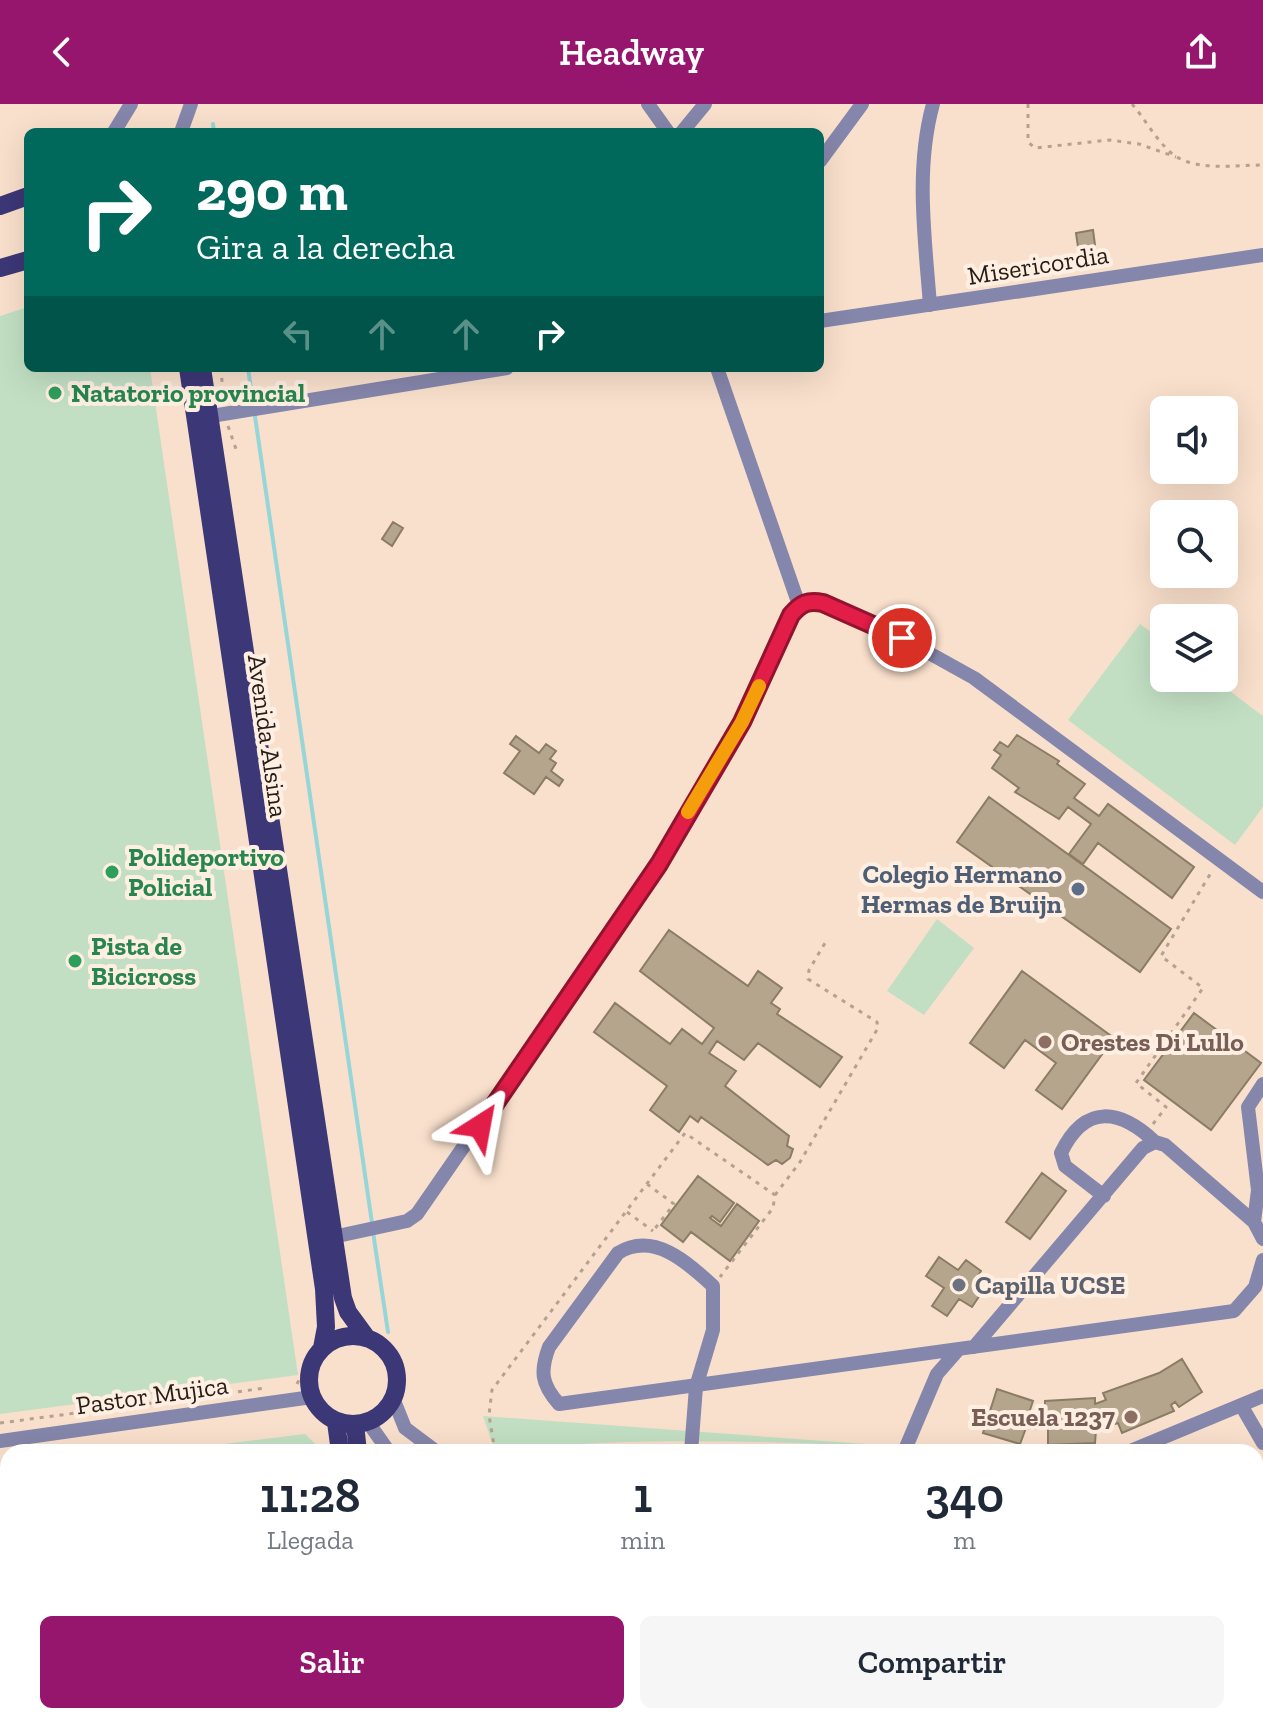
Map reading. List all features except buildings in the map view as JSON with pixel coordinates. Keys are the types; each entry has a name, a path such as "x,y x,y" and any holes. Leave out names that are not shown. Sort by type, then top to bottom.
{"main road":[{"path":"0,206 24,197"},
{"path":"0,268 24,261"},
{"name":"Avenida Alsina","path":"189,372 202,417 333,1237 348,1312 367,1338"},
{"name":"Avenida Alsina","path":"202,372 202,417 324,1289 326,1327 319,1348"},
{"path":"343,1337 367,1338 380,1345 396,1369 393,1398 379,1416 362,1423 336,1422 317,1407 312,1397 309,1371 319,1348 343,1337"},
{"path":"336,1422 339,1444"},
{"path":"359,1444 362,1423"}],"street":[{"path":"116,128 131,104"},
{"path":"182,128 191,104"},
{"path":"648,104 665,128"},
{"path":"685,128 705,104"},
{"path":"824,156 862,104"},
{"path":"930,305 922,195 928,123 933,104"},
{"name":"Misericordia","path":"824,320 1263,255"},
{"path":"202,417 482,372"},
{"path":"718,372 799,605"},
{"path":"333,1237 407,1221 417,1214 650,877 742,722 791,615 799,605 811,601 823,603 902,638 974,678 1263,892"},
{"path":"1254,1222 1258,1190 1248,1107 1263,1084"},
{"path":"1104,1196 1065,1166 1061,1153 1066,1141 1085,1123 1104,1114 1133,1122 1150,1138 1165,1145 1254,1222 1263,1239"},
{"path":"974,1347 1150,1138"},
{"path":"692,1444 696,1387 713,1330 713,1286 660,1247 641,1244 618,1253 549,1347 542,1365 542,1380 559,1404 696,1387 1234,1311 1255,1287 1263,1260"},
{"path":"907,1444 937,1374 958,1349"},
{"path":"1147,1444 1263,1396"},
{"name":"Pastor Mujica","path":"0,1441 312,1397"},
{"path":"393,1398 405,1428 426,1444"},
{"path":"1241,1405 1263,1443"},
{"path":"362,1423 382,1444"}],"path":[{"path":"1028,104 1028,142 1035,148 1109,140 1139,144 1198,165 1263,165"},
{"path":"1132,104 1176,157"},
{"path":"1150,1138 1166,1107 1136,1083 1203,988 1161,956 1219,860"},
{"path":"775,1195 800,1162 878,1028 877,1022 808,979 825,943"},
{"path":"647,1184 674,1204 653,1231"},
{"path":"713,1286 773,1208"},
{"path":"627,1212 661,1237 660,1247"},
{"path":"283,1386 301,1381 319,1348"},
{"path":"0,1423 267,1388"}],"green space":[{"name":"Polideportivo Policial","path":"24,308 24,372 151,372 298,1375 0,1414 0,316"},
{"path":"1140,624 1150,632 1150,692 1231,692 1263,716 1263,807 1235,845 1068,720"},
{"path":"937,919 974,948 924,1015 887,991"},
{"path":"483,1416 866,1444 655,1441 493,1444"},
{"path":"305,1434 316,1444 224,1444"}],"waterway":[{"path":"213,124 214,128"},
{"path":"249,372 372,1223"},
{"path":"373,1232 388,1332"}],"slow traffic":[{"path":"688,812 742,722 759,686"}],"place":[{"name":"Natatorio provincial","path":"55,393"},
{"name":"Polideportivo Policial","path":"112,872"},
{"name":"Colegio Hermano Hermas de Bruijn","path":"1078,889"},
{"name":"Pista de Bicicross","path":"75,961"},
{"name":"Orestes Di Lullo","path":"1045,1042"},
{"name":"Capilla UCSE","path":"959,1285"},
{"name":"Escuela 1237","path":"1131,1417"}],"route":[{"path":"480,1126 659,864 672,837 742,722 791,615 799,605 811,601 823,603 902,638"}]}
